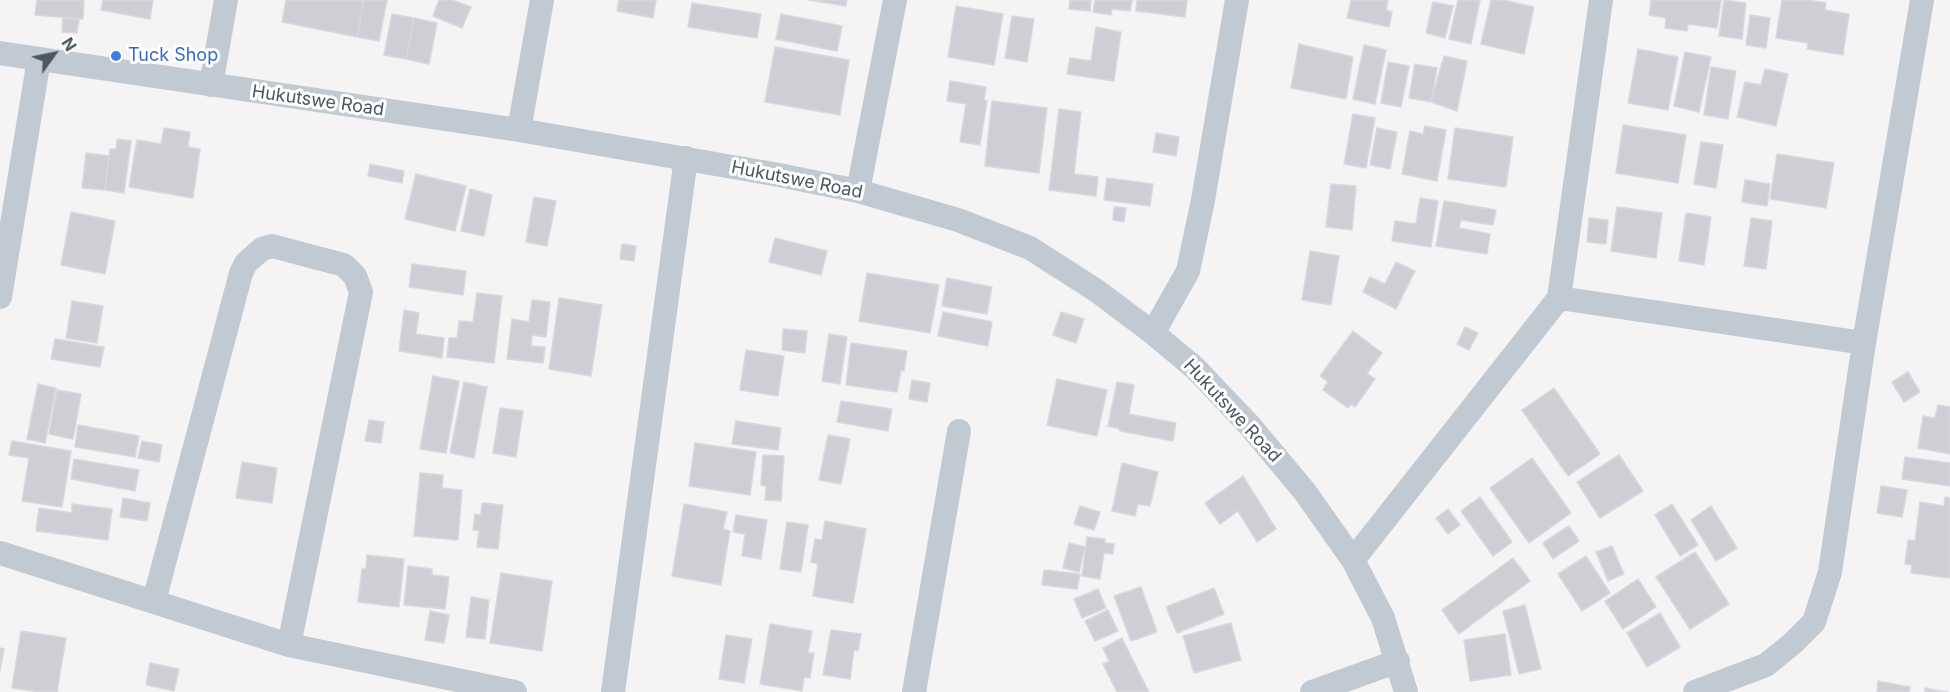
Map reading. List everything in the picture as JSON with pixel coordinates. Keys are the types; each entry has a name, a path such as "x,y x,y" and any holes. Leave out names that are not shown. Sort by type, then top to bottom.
{"street":[{"path":"211,85 226,0"},
{"path":"519,130 542,0"},
{"path":"858,190 895,0"},
{"path":"1153,333 1188,271 1203,201 1237,0"},
{"path":"1353,560 1559,298 1601,0"},
{"path":"1695,692 1766,665 1793,644 1814,622 1830,572 1864,344 1922,0"},
{"name":"Hukutswe Road","path":"0,53 519,130 858,190 958,220 1030,248 1097,291 1153,333 1196,368 1250,426 1305,492 1353,560 1383,618 1406,692"},
{"path":"0,297 39,59"},
{"path":"613,692 686,158"},
{"path":"154,601 241,273 246,264 262,249 272,246 344,265 355,276 361,292 289,645"},
{"path":"1559,298 1864,344"},
{"path":"914,692 959,431"},
{"path":"0,553 289,645 515,692"},
{"path":"1312,692 1398,661"}],"building":[{"path":"37,0 84,0 83,19 35,15"},
{"path":"103,0 153,0 150,19 101,10"},
{"path":"286,0 364,0 357,37 282,22"},
{"path":"364,0 387,0 379,41 357,37"},
{"path":"439,0 452,0 471,7 462,28 433,16"},
{"path":"619,0 656,0 653,18 617,11"},
{"path":"808,0 847,0 846,6"},
{"path":"1070,0 1091,0 1090,11 1069,9"},
{"path":"1095,0 1132,0 1130,11 1112,9 1111,15 1093,12"},
{"path":"1137,0 1187,0 1185,17 1136,11"},
{"path":"1351,0 1388,0 1386,10 1392,12 1389,27 1347,18"},
{"path":"1458,0 1480,0 1471,44 1449,39"},
{"path":"1491,0 1503,0 1534,7 1524,54 1481,44"},
{"path":"1651,0 1721,0 1717,28 1688,24 1687,31 1665,28 1666,18 1649,15"},
{"path":"1724,0 1746,3 1742,39 1719,36"},
{"path":"1782,0 1826,3 1825,10 1849,14 1843,55 1807,49 1808,43 1776,38"},
{"path":"1433,2 1453,6 1445,38 1426,33"},
{"path":"692,3 761,14 757,38 688,27"},
{"path":"956,6 1003,14 994,65 948,57"},
{"path":"392,14 414,18 406,59 384,55"},
{"path":"781,14 842,26 837,51 776,39"},
{"path":"1750,15 1770,18 1766,48 1746,45"},
{"path":"1012,16 1034,19 1027,62 1005,58"},
{"path":"63,18 79,19 77,33 62,32"},
{"path":"414,18 437,23 429,64 406,59"},
{"path":"1096,27 1121,32 1114,81 1067,74 1070,58 1091,61"},
{"path":"1299,44 1353,57 1346,99 1291,88"},
{"path":"1364,45 1386,50 1375,104 1353,99"},
{"path":"775,47 849,60 840,115 765,102"},
{"path":"1638,49 1678,57 1668,110 1628,103"},
{"path":"1685,52 1711,57 1699,112 1674,106"},
{"path":"1444,56 1467,61 1457,111 1431,102"},
{"path":"1388,62 1409,66 1401,107 1381,103"},
{"path":"1415,64 1437,68 1431,102 1409,98"},
{"path":"1711,67 1736,71 1728,119 1704,115"},
{"path":"1765,69 1788,74 1776,126 1737,117 1745,82 1761,85"},
{"path":"950,81 986,87 984,100 987,101 980,145 960,142 966,104 947,101"},
{"path":"992,101 1047,108 1039,173 985,166"},
{"path":"1059,109 1081,112 1074,174 1098,177 1096,196 1049,190"},
{"path":"1353,114 1375,118 1366,168 1344,164"},
{"path":"1623,125 1686,135 1678,183 1616,173"},
{"path":"1425,126 1446,130 1437,181 1402,174 1410,131 1423,134"},
{"path":"164,128 190,132 188,147 200,149 193,198 129,187 137,140 161,144"},
{"path":"1377,128 1397,132 1390,169 1370,165"},
{"path":"1455,128 1513,137 1506,187 1448,179"},
{"path":"1156,133 1179,137 1176,156 1153,152"},
{"path":"117,139 131,141 124,193 105,190 110,149 116,149"},
{"path":"1701,142 1723,145 1716,188 1694,184"},
{"path":"86,153 109,156 105,190 82,188"},
{"path":"1777,154 1834,163 1826,208 1770,199"},
{"path":"370,164 404,171 402,183 368,176"},
{"path":"416,174 466,186 455,231 405,219"},
{"path":"1107,178 1153,184 1150,206 1104,200"},
{"path":"1745,180 1770,184 1767,206 1742,202"},
{"path":"1331,184 1356,186 1352,230 1326,227"},
{"path":"470,189 492,195 484,236 461,231"},
{"path":"534,197 556,201 547,246 526,242"},
{"path":"1420,198 1438,201 1431,247 1392,241 1395,221 1416,224"},
{"path":"1444,201 1496,210 1493,225 1461,220 1459,228 1490,234 1487,254 1436,246"},
{"path":"1114,207 1126,208 1124,222 1113,220"},
{"path":"1617,207 1662,213 1656,258 1611,251"},
{"path":"71,212 115,221 105,274 61,265"},
{"path":"1686,213 1711,217 1704,265 1679,261"},
{"path":"1589,218 1608,220 1606,244 1587,242"},
{"path":"1751,218 1772,221 1766,269 1744,266"},
{"path":"775,238 827,251 821,275 769,262"},
{"path":"622,244 636,246 634,261 620,259"},
{"path":"1310,251 1339,256 1331,305 1302,300"},
{"path":"1396,262 1415,271 1396,309 1363,292 1370,277 1385,284"},
{"path":"412,264 466,271 463,295 409,287"},
{"path":"867,273 939,285 930,333 859,321"},
{"path":"947,278 992,287 987,314 942,306"},
{"path":"477,293 502,296 494,363 447,357 449,338 457,338 459,321 473,322"},
{"path":"559,298 602,305 591,376 549,369"},
{"path":"532,300 550,302 546,337 532,335 531,346 545,347 543,363 507,359 512,319 529,322"},
{"path":"72,301 103,306 97,343 66,338"},
{"path":"404,310 419,313 416,334 444,338 442,358 399,351"},
{"path":"943,312 992,322 988,346 938,336"},
{"path":"1061,312 1084,319 1076,343 1053,335"},
{"path":"1465,327 1478,333 1469,350 1457,344"},
{"path":"783,329 807,331 805,353 782,350"},
{"path":"1353,331 1382,353 1367,373 1375,379 1355,407 1351,404 1348,408 1323,390 1328,382 1320,376"},
{"path":"829,334 847,337 840,384 822,381"},
{"path":"55,339 104,347 100,367 51,359"},
{"path":"851,343 907,351 904,371 901,370 897,392 846,385"},
{"path":"746,350 784,356 778,396 740,390"},
{"path":"1908,372 1920,392 1904,402 1892,382"},
{"path":"433,376 459,381 446,453 420,449"},
{"path":"1057,379 1107,390 1097,436 1047,425"},
{"path":"912,380 930,383 927,402 909,399"},
{"path":"464,382 487,387 474,458 450,453"},
{"path":"1117,382 1134,385 1129,414 1176,423 1173,441 1120,431 1120,429 1108,426"},
{"path":"38,384 56,388 45,443 27,439"},
{"path":"1554,388 1600,454 1568,476 1522,410"},
{"path":"57,390 81,394 73,439 49,434"},
{"path":"841,401 892,409 888,431 837,422"},
{"path":"1938,405 1950,407 1950,454 1918,448 1923,416 1935,418"},
{"path":"500,408 523,411 516,457 493,453"},
{"path":"369,420 384,422 381,443 365,441"},
{"path":"736,421 781,428 778,450 732,444"},
{"path":"78,425 139,436 135,457 75,447"},
{"path":"828,435 850,439 841,484 819,480"},
{"path":"12,441 71,451 62,507 22,501 29,458 9,455"},
{"path":"142,441 162,445 159,462 138,458"},
{"path":"695,443 756,452 750,495 689,486"},
{"path":"763,455 784,456 781,501 765,500 766,486 761,485"},
{"path":"1619,455 1643,491 1600,518 1577,482"},
{"path":"1905,457 1950,463 1950,486 1902,479"},
{"path":"1532,458 1571,513 1529,543 1490,488"},
{"path":"74,459 139,470 135,491 71,479"},
{"path":"242,462 277,468 272,503 236,498"},
{"path":"1122,463 1158,472 1150,506 1138,504 1135,516 1112,511"},
{"path":"420,473 443,475 442,488 462,490 458,540 414,536"},
{"path":"1243,476 1276,529 1257,542 1238,511 1220,524 1205,503"},
{"path":"1881,486 1907,490 1902,517 1877,513"},
{"path":"1480,497 1512,542 1493,556 1461,511"},
{"path":"1945,497 1950,498 1950,578 1911,573 1912,565 1905,564 1908,540 1915,541 1920,502 1944,506"},
{"path":"123,498 150,503 147,521 120,517"},
{"path":"482,503 503,505 498,549 477,547 479,531 473,530 475,514 481,515"},
{"path":"72,504 112,509 108,540 36,531 39,508 72,513"},
{"path":"684,504 727,512 723,529 730,531 721,585 672,576"},
{"path":"1672,504 1698,545 1680,556 1655,515"},
{"path":"1080,506 1100,512 1094,530 1074,524"},
{"path":"1711,506 1737,548 1716,561 1691,520"},
{"path":"1448,509 1460,525 1448,534 1436,518"},
{"path":"736,515 767,520 761,559 742,556 745,534 733,532"},
{"path":"825,521 866,529 853,603 813,596 818,564 811,562 815,539 822,540"},
{"path":"787,522 808,525 801,572 780,569"},
{"path":"1569,526 1579,541 1553,559 1543,543"},
{"path":"1087,537 1105,539 1105,543 1114,544 1113,554 1104,553 1100,579 1082,576"},
{"path":"1069,543 1085,547 1079,572 1063,568"},
{"path":"1612,546 1624,574 1608,581 1596,552"},
{"path":"1695,552 1729,604 1690,629 1656,577"},
{"path":"367,555 404,559 399,607 358,602 362,569 366,569"},
{"path":"1586,556 1610,593 1582,611 1558,574"},
{"path":"1513,558 1530,581 1459,634 1442,610"},
{"path":"408,566 432,569 432,575 449,577 445,609 404,605"},
{"path":"1044,570 1080,574 1077,589 1042,585"},
{"path":"501,573 552,581 542,651 490,643"},
{"path":"1638,579 1656,607 1623,629 1605,601"},
{"path":"1141,587 1157,632 1131,641 1114,596"},
{"path":"1214,588 1224,614 1177,633 1166,607"},
{"path":"1098,589 1106,608 1082,618 1074,599"},
{"path":"471,597 489,600 485,639 466,637"},
{"path":"1525,605 1541,669 1519,674 1503,611"},
{"path":"1108,610 1118,631 1095,641 1085,621"},
{"path":"430,611 449,615 444,643 425,640"},
{"path":"1660,613 1680,647 1647,667 1627,633"},
{"path":"1231,623 1241,660 1194,673 1183,636"},
{"path":"770,624 812,631 808,653 814,653 810,678 804,677 802,691 760,684"},
{"path":"831,630 861,634 858,651 854,650 850,679 823,675"},
{"path":"21,631 66,638 57,692 12,688"},
{"path":"1505,634 1511,675 1470,681 1464,640"},
{"path":"726,635 752,639 744,683 719,679"},
{"path":"1122,638 1149,692 1117,692 1103,664 1109,661 1103,648"},
{"path":"0,648 4,649 0,671"},
{"path":"150,663 179,669 174,691 146,685"},
{"path":"1878,681 1910,687 1909,692 1877,692"},
{"path":"1925,688 1947,692 1925,692"}],"place":[{"name":"Tuck Shop","path":"116,56"}]}
